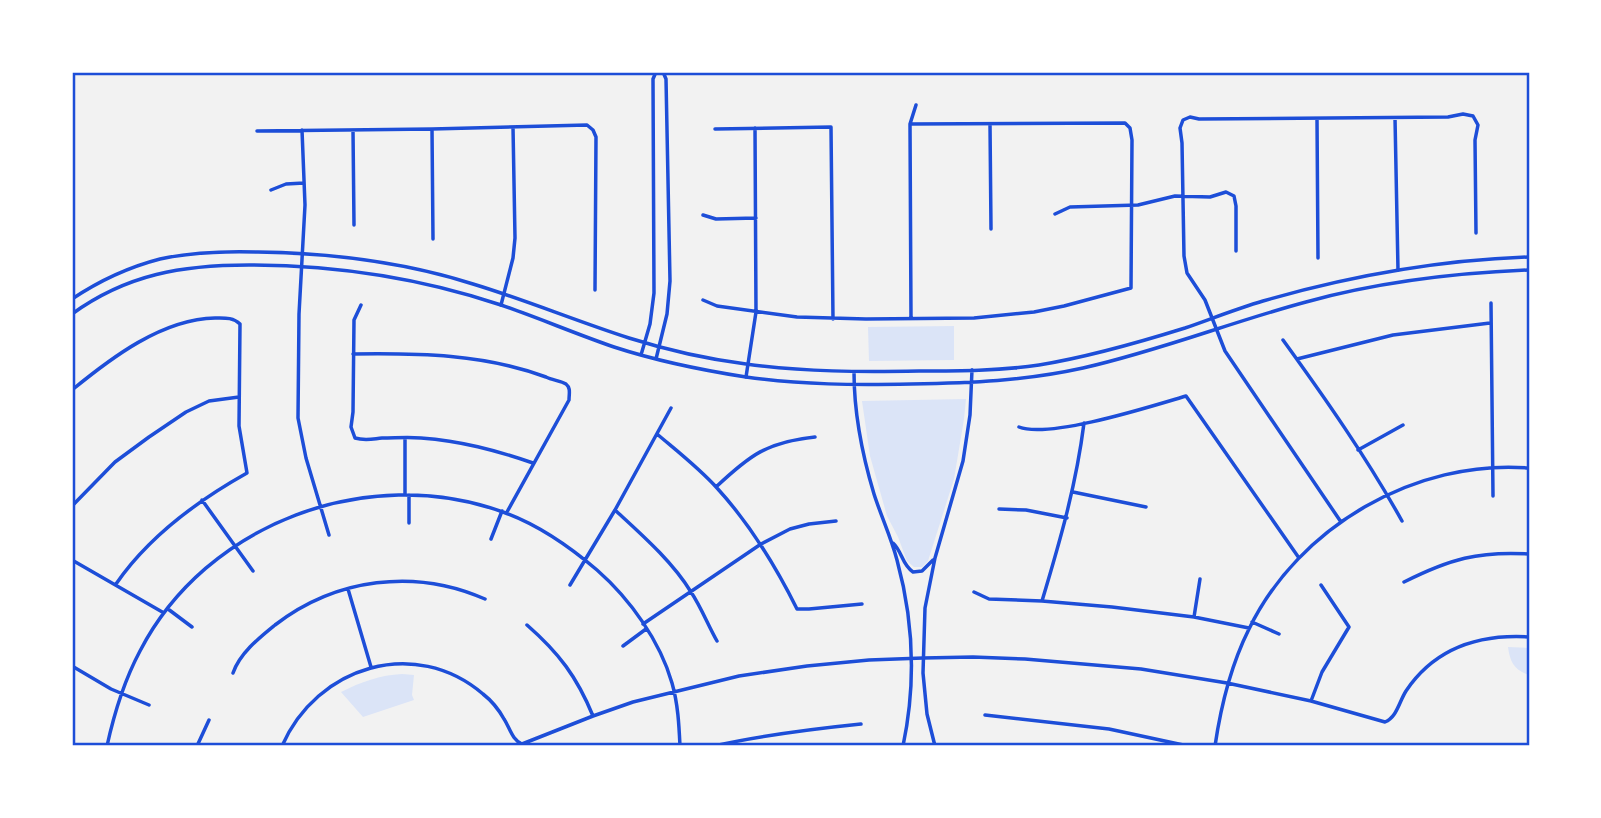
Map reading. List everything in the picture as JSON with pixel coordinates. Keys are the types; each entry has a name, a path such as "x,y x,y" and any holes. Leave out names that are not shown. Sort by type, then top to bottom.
{"street":[{"path":"641,355 652,309 655,277 653,79 656,72"},
{"path":"656,359 667,314 670,281 666,79 663,72"},
{"path":"911,318 910,124 916,105"},
{"path":"1341,522 1225,351 1205,300 1188,273 1184,256 1180,128 1183,120 1190,117 1472,116 1478,125 1475,140 1476,233"},
{"path":"1317,118 1318,258"},
{"path":"1395,118 1398,270"},
{"path":"703,300 717,306 797,317 974,318 1014,315 1064,306 1131,288 1132,140 1130,128 1125,123 910,124"},
{"path":"990,124 991,229"},
{"path":"257,131 587,125 596,137 594,290"},
{"path":"501,305 513,258 515,238 513,127"},
{"path":"715,129 831,127 833,319"},
{"path":"746,377 756,312 754,128"},
{"path":"432,129 433,239"},
{"path":"302,130 304,183 298,418 302,444 329,535"},
{"path":"353,130 354,225"},
{"path":"271,190 286,184 304,183"},
{"path":"1055,214 1070,207 1131,206 1175,196 1210,197 1226,192 1234,196 1236,206 1236,251"},
{"path":"703,215 716,219 755,218"},
{"path":"72,299 111,276 149,262 173,257 222,252 302,253 405,267 449,277 660,347 748,364 786,369 854,372 972,370 1052,362 1129,344 1312,287 1398,270 1529,257"},
{"path":"72,314 110,291 160,272 227,265 302,267 401,279 438,287 501,305 641,355 746,377 795,383 854,385 972,383 1026,379 1085,368 1146,352 1287,307 1366,288 1433,277 1529,270"},
{"path":"1491,303 1493,496"},
{"path":"361,305 354,320 351,427 355,438 363,441 379,438 455,441 533,463"},
{"path":"72,390 124,352 172,326 194,319 227,318 238,321 241,327 240,438 247,473 202,500 155,539 116,584"},
{"path":"1297,359 1393,335 1490,323"},
{"path":"1283,340 1358,450 1402,521"},
{"path":"354,354 424,354 492,362 565,383 569,390 569,400 504,512 491,540"},
{"path":"935,746 927,715 923,671 926,608 935,558 963,461 968,432 972,370"},
{"path":"854,372 859,431 904,590 912,643 911,696 903,746"},
{"path":"72,506 115,462 149,436 209,401 239,397"},
{"path":"1019,427 1034,430 1084,423 1186,397 1299,558"},
{"path":"570,585 671,408"},
{"path":"1042,601 1067,518 1084,423"},
{"path":"1358,450 1404,425"},
{"path":"657,434 716,487 761,544 797,609 862,604"},
{"path":"716,487 743,462 759,452 795,439 815,437"},
{"path":"405,438 410,523"},
{"path":"1215,746 1227,683 1249,628 1273,589 1299,558 1341,522 1387,495 1412,485 1447,474 1492,468 1529,468"},
{"path":"1073,492 1146,508"},
{"path":"107,746 122,694 140,651 166,611 198,577 235,547 270,526 320,506 368,497 407,495 452,499 504,512 547,534 607,579 643,624 664,663 674,692 680,746"},
{"path":"202,500 253,571"},
{"path":"999,509 1026,510 1067,518"},
{"path":"615,510 643,536 691,591 717,641"},
{"path":"643,624 761,544 790,529 836,521"},
{"path":"891,541 899,548 907,568 913,572 922,571 935,558"},
{"path":"1404,582 1452,560 1490,554 1529,554"},
{"path":"72,560 192,626"},
{"path":"1194,617 1200,579"},
{"path":"233,673 236,663 248,649 282,620 309,603 348,588 386,581 418,581 468,591 485,599"},
{"path":"1311,701 1322,672 1349,627 1321,585"},
{"path":"348,588 371,667"},
{"path":"974,592 989,598 1112,607 1194,617 1249,628"},
{"path":"1252,622 1279,634"},
{"path":"527,625 564,663 582,690 593,716"},
{"path":"623,646 646,629"},
{"path":"282,746 299,716 340,681 371,667 402,664 424,665 465,680 487,697 503,716 514,740 522,744 633,702 740,676 807,666 923,658 1025,659 1141,669 1227,683 1311,701 1388,722 1412,683 1448,652 1470,642 1497,637 1529,637"},
{"path":"72,666 122,694 149,705"},
{"path":"985,715 1109,729 1188,746"},
{"path":"197,746 209,720"},
{"path":"714,746 812,729 861,724"}],"shaded area":[{"path":"954,326 954,360 869,361 868,327"},
{"path":"966,399 954,479 928,561 922,567 914,567 907,561 887,516 870,456 862,401"},
{"path":"1508,647 1529,648 1529,675 1514,665"},
{"path":"402,674 414,675 414,700 363,717 341,692 371,680"}]}
